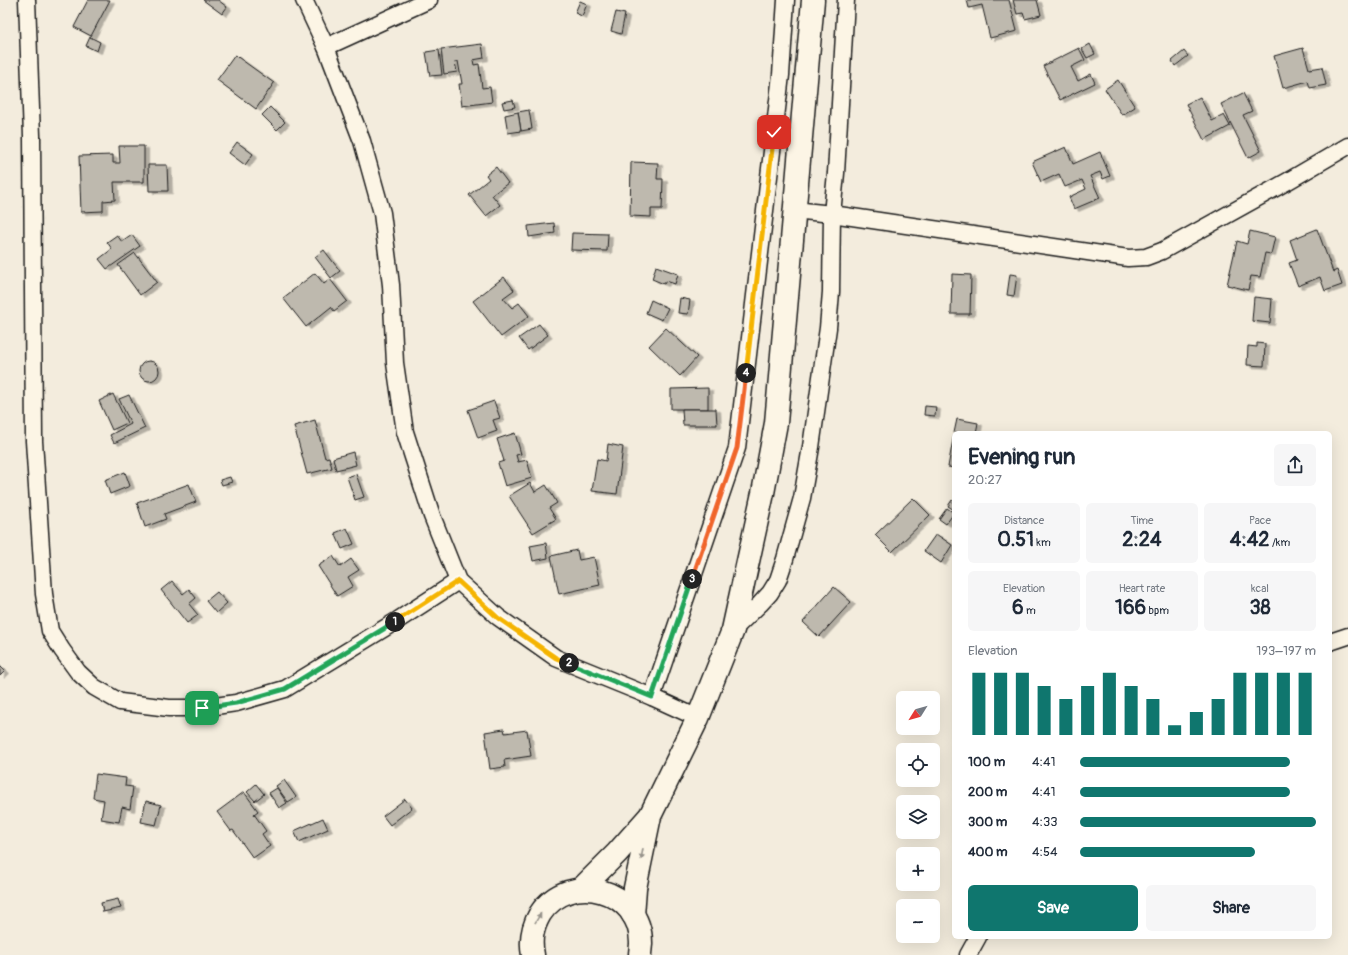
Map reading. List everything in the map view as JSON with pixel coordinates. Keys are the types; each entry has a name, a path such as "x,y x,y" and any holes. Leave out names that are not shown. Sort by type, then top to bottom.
{"highway":[{"path":"633,915 635,888 650,816 698,718 733,630 761,501 776,423 813,0"},
{"path":"582,888 617,853 650,816"},
{"path":"533,955 531,943 535,923 546,906 562,894 582,888 597,889 611,894 624,903 633,915 639,928 644,951"}],"street":[{"path":"27,0 32,136 34,441 44,594 50,631 66,656 78,672 94,687 120,702 169,708 202,708 236,703 285,689 398,620 458,581"},
{"path":"304,0 326,47 362,141 382,213 391,285 394,363 405,432 432,516 458,581 498,618 556,658 652,697 698,718"},
{"path":"326,47 429,0"},
{"path":"652,697 737,448 781,75 786,0"},
{"path":"733,630 770,593 778,580 802,498 828,328 831,292 832,214 836,173 846,0"},
{"path":"794,210 832,214 1128,258 1146,257 1162,251 1348,146"},
{"path":"1332,641 1348,636"},
{"path":"968,955 977,939"}],"building":[{"path":"88,0 110,0 91,36 74,27"},
{"path":"203,0 218,0 227,7 222,14"},
{"path":"967,0 1009,0 1017,31 990,38 982,5 969,8"},
{"path":"1013,0 1037,0 1041,15 1025,19 1023,13 1017,14"},
{"path":"580,1 587,4 582,16 575,13"},
{"path":"616,12 625,14 621,34 611,31"},
{"path":"90,37 100,42 97,51 86,46"},
{"path":"482,44 484,58 473,60 474,65 479,64 482,88 490,87 492,102 462,106 459,84 462,84 458,61 455,62 457,72 444,74 441,49"},
{"path":"1090,44 1095,54 1087,58 1082,49"},
{"path":"1079,48 1085,60 1071,67 1078,81 1091,74 1095,83 1060,100 1043,66"},
{"path":"1303,48 1309,69 1322,67 1326,85 1310,88 1308,81 1283,88 1274,56"},
{"path":"439,50 442,75 430,76 426,52"},
{"path":"1184,51 1188,56 1175,66 1172,61"},
{"path":"235,55 274,83 256,109 217,80"},
{"path":"1118,80 1135,107 1122,115 1105,89"},
{"path":"1243,93 1252,111 1243,115 1261,151 1248,158 1221,104"},
{"path":"1200,97 1212,121 1224,115 1230,126 1204,140 1186,104"},
{"path":"513,100 515,107 504,109 502,102"},
{"path":"270,107 285,122 277,130 262,115"},
{"path":"529,110 532,129 521,131 518,112"},
{"path":"518,112 521,131 508,133 505,115"},
{"path":"237,142 253,154 245,165 229,153"},
{"path":"119,146 144,146 144,182 114,182 115,200 103,201 103,211 81,212 79,156 113,155 113,163 120,163"},
{"path":"1066,147 1073,164 1100,152 1110,176 1103,179 1100,172 1090,176 1100,198 1074,209 1069,197 1086,189 1082,180 1065,187 1059,174 1041,182 1032,162"},
{"path":"631,162 658,163 657,179 663,179 662,209 651,209 651,217 630,216"},
{"path":"148,165 167,165 168,191 149,191"},
{"path":"496,167 508,183 492,195 500,205 486,216 469,195 489,179 486,175"},
{"path":"554,223 555,233 529,237 528,226"},
{"path":"1317,229 1333,272 1337,270 1342,285 1325,291 1320,277 1298,286 1289,263 1297,260 1290,240"},
{"path":"1250,231 1275,237 1271,254 1265,253 1260,277 1251,276 1248,290 1227,285 1237,241 1247,244"},
{"path":"572,233 608,234 607,251 571,250"},
{"path":"117,235 122,242 132,235 140,246 107,269 99,259 112,249 107,242"},
{"path":"324,250 340,271 331,278 315,257"},
{"path":"135,253 157,282 140,295 118,265"},
{"path":"656,266 678,274 675,284 666,281 664,284 652,279"},
{"path":"315,273 324,284 330,279 347,301 334,311 331,307 306,327 283,298"},
{"path":"952,274 971,275 970,314 951,314"},
{"path":"1010,274 1017,275 1014,296 1007,295"},
{"path":"504,277 514,290 503,298 512,308 519,303 529,316 501,337 473,301"},
{"path":"1254,297 1272,299 1270,323 1252,321"},
{"path":"680,298 690,300 688,314 678,313"},
{"path":"651,300 668,308 662,320 646,313"},
{"path":"539,324 548,335 528,350 519,338"},
{"path":"666,328 697,357 680,376 649,346"},
{"path":"1257,343 1265,344 1264,366 1247,365 1248,346 1257,347"},
{"path":"149,361 156,364 159,371 156,378 149,381 142,378 139,371 142,364"},
{"path":"708,388 708,409 671,409 671,389"},
{"path":"113,394 127,423 112,430 99,401"},
{"path":"129,395 145,428 114,443 110,435 131,424 119,399"},
{"path":"494,401 500,418 493,420 497,431 478,438 468,410"},
{"path":"925,406 936,407 935,416 924,415"},
{"path":"682,409 716,409 717,425 683,425"},
{"path":"957,419 978,423 976,431 954,431"},
{"path":"315,420 325,458 329,457 332,468 307,474 294,426"},
{"path":"515,433 521,454 516,455 518,462 527,460 532,478 505,486 498,463 504,461 497,439"},
{"path":"608,444 623,447 617,494 592,491 597,459 606,461"},
{"path":"952,445 952,468 948,467"},
{"path":"353,452 356,465 336,470 333,458"},
{"path":"125,472 130,486 110,494 105,480"},
{"path":"356,474 364,497 355,500 347,477"},
{"path":"230,477 232,482 222,485 220,480"},
{"path":"530,483 535,492 546,485 557,503 549,508 556,519 533,533 509,496"},
{"path":"189,484 196,502 164,514 166,519 145,527 137,503"},
{"path":"913,498 930,515 892,552 875,535"},
{"path":"952,500 952,509 948,506"},
{"path":"947,508 952,512 952,516 946,524 939,519"},
{"path":"347,528 354,544 342,549 335,533"},
{"path":"936,534 952,545 941,563 924,551"},
{"path":"546,543 548,558 533,561 530,546"},
{"path":"577,550 579,560 594,557 600,585 559,594 551,556"},
{"path":"333,556 340,567 351,559 359,570 348,577 353,586 337,596 318,566"},
{"path":"172,581 183,594 189,589 196,598 189,604 198,615 187,623 161,590"},
{"path":"834,587 851,602 819,637 803,622"},
{"path":"217,592 227,603 216,613 206,601"},
{"path":"0,666 5,671 0,676"},
{"path":"504,729 505,733 527,730 531,756 504,760 505,767 490,769 485,732"},
{"path":"96,774 126,778 125,786 133,787 130,809 122,807 119,822 101,819 104,800 93,798"},
{"path":"284,780 296,797 288,802 276,786"},
{"path":"256,784 264,794 255,801 247,792"},
{"path":"277,788 287,803 279,808 269,793"},
{"path":"244,792 258,811 254,814 266,831 262,834 270,846 253,858 233,830 231,831 217,812"},
{"path":"405,799 412,808 390,825 383,816"},
{"path":"146,801 161,805 156,825 141,822"},
{"path":"323,818 328,829 299,842 294,831"},
{"path":"118,899 121,908 103,912 101,903"}],"route":[{"path":"202,708 236,703 285,689 398,620 458,581 498,618 556,658 652,697 737,448 774,132"}]}
